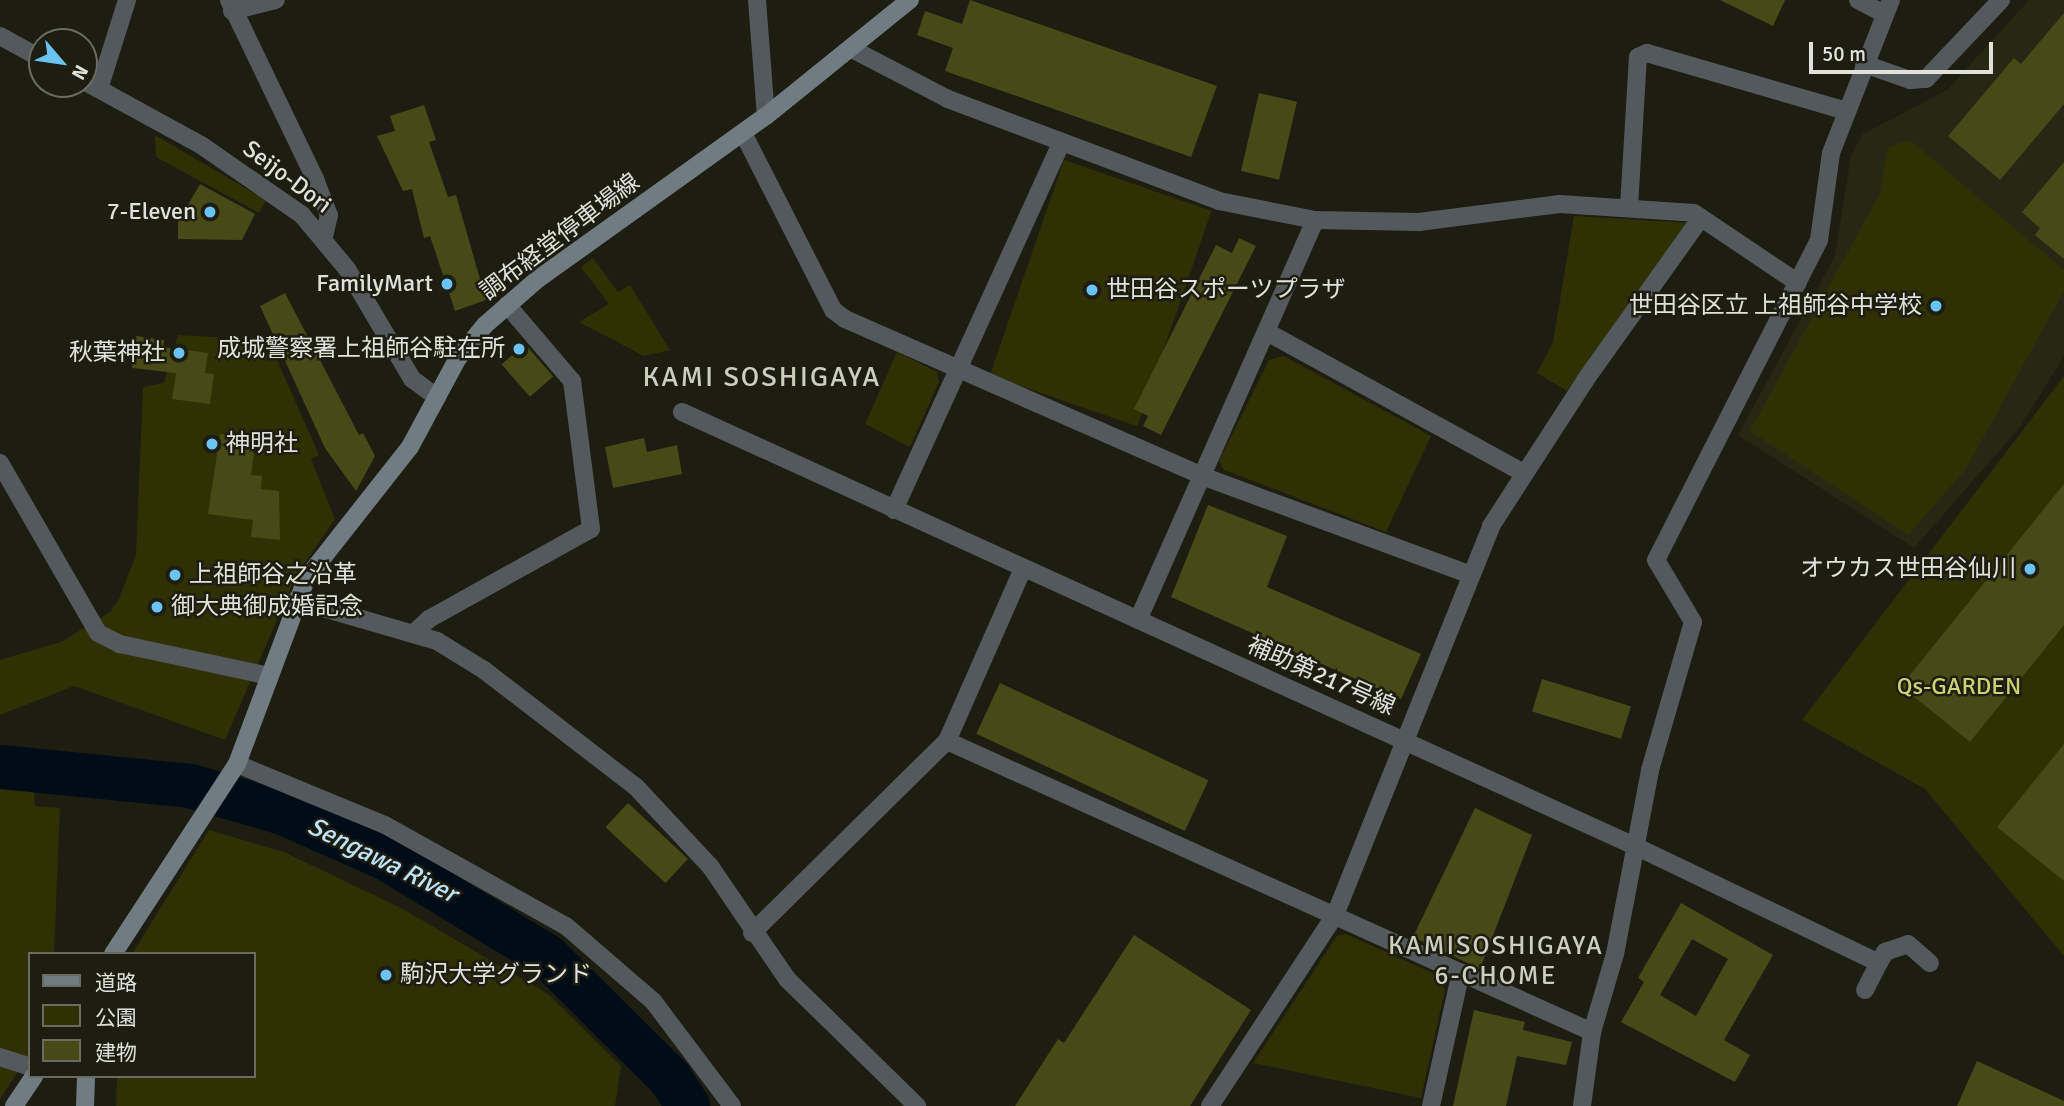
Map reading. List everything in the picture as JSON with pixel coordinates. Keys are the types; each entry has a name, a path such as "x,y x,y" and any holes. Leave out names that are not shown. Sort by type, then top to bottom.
{"main road":[{"name":"調布経堂停車場線","path":"114,952 234,768 306,579 410,447 458,358 507,305 766,116 910,0"},
{"path":"15,1106 33,1078"},
{"path":"85,1106 86,1078"}],"street":[{"path":"98,70 127,0"},
{"path":"276,0 230,6 278,93 315,179 329,215 324,236"},
{"path":"757,0 766,116"},
{"path":"1582,1106 1592,1032 1637,847 1650,770 1692,622 1656,561 1819,240 1831,153 1887,7 1857,0"},
{"path":"1864,64 1910,80 1926,79 2001,0"},
{"path":"0,36 28,51"},
{"path":"852,49 948,99 1060,145 1219,201 1315,220 1419,222 1560,204 1629,207 1701,218 1798,283"},
{"path":"1629,207 1638,57 1647,53 1846,111"},
{"name":"Seijo-Dori","path":"98,88 257,181 324,236 412,379 437,397"},
{"path":"743,133 833,310 958,371 1202,476 1469,574"},
{"path":"894,510 1060,145"},
{"path":"1210,1106 1335,915 1406,742 1469,574 1524,473 1701,218"},
{"path":"1138,620 1315,220"},
{"path":"414,633 429,619 591,529 572,381 507,305"},
{"path":"1267,332 1524,473"},
{"name":"補助第217号線","path":"682,412 1637,847 1879,963"},
{"path":"0,463 98,633 120,644 269,676"},
{"path":"752,933 947,741 1023,569"},
{"path":"296,600 414,633 484,670 636,787 710,866 752,933 787,979 917,1106"},
{"path":"947,741 1592,1032"},
{"path":"234,768 385,825 566,926 653,1002 732,1106"},
{"path":"1865,990 1885,952 1908,944 1930,963"},
{"path":"1431,1106 1461,972"},
{"path":"0,1057 28,1066"}],"shaded area":[{"name":"世田谷区立 上祖師谷中学校","path":"2029,0 2064,0 2064,356 2020,427 1914,548 1738,435 1835,256 1851,155 1863,134 1947,90"}],"green space":[{"path":"155,135 266,200 259,213 156,157"},
{"name":"世田谷区立 上祖師谷中学校","path":"1910,140 2064,270 2064,291 1966,469 1908,535 1750,431 1879,195 1888,147"},
{"name":"世田谷スポーツプラザ","path":"1064,160 1212,211 1137,426 990,376"},
{"path":"1574,216 1687,223 1567,391 1537,373 1553,342"},
{"path":"593,258 618,292 630,285 670,350 644,356 579,322 609,304 581,267"},
{"path":"178,335 263,340 266,348 270,344 319,455 311,459 335,519 296,576 225,740 74,686 0,715 0,660 61,642 110,612 119,599 136,555 143,387 164,383"},
{"path":"897,352 937,372 939,382 910,447 865,424"},
{"path":"1284,356 1431,436 1386,532 1224,470 1219,461 1269,360"},
{"name":"Qs-GARDEN","path":"2064,376 2064,956 1925,789 1802,720"},
{"path":"0,776 33,776 35,806 60,808 54,952 28,952 28,1056 0,1099"},
{"name":"駒沢大学グランド","path":"209,830 284,852 403,909 548,994 621,1066 615,1106 116,1106 117,1078 256,1078 256,952 133,952"},
{"path":"1346,934 1437,975 1445,990 1421,1098 1253,1063 1337,936"}],"building":[{"path":"970,0 1217,86 1191,157 945,71 953,48 917,35 925,11 962,24"},
{"path":"1720,0 1785,0 1773,26"},
{"path":"2064,13 2064,104 2000,180 1948,136 2014,58 2021,64"},
{"path":"1259,93 1297,102 1279,180 1241,171"},
{"path":"424,105 436,140 429,142 448,197 456,195 486,300 455,311 430,236 424,238 412,189 403,191 377,136 395,131 390,116"},
{"path":"2064,162 2064,259 2035,235 2040,228 2022,212"},
{"path":"200,184 255,214 242,240 178,239 178,222"},
{"path":"1239,238 1256,246 1161,435 1143,426 1148,416 1134,409 1216,245 1232,253"},
{"path":"285,293 359,435 363,433 375,456 356,491 325,448 260,306"},
{"path":"136,336 164,340 163,347 208,353 205,373 214,374 210,404 172,399 176,373 132,368"},
{"path":"525,344 553,376 530,397 502,364"},
{"path":"220,434 256,438 251,475 262,476 261,489 279,491 280,540 251,537 253,520 208,514"},
{"path":"644,438 647,452 677,445 682,474 613,488 605,447"},
{"name":"オウカス世田谷仙川","path":"2064,484 2064,625 1970,742 1901,686"},
{"path":"1208,505 1287,536 1267,587 1421,654 1401,699 1171,597"},
{"path":"1542,679 1631,706 1621,739 1532,712"},
{"path":"1000,683 1208,780 1185,831 976,734"},
{"path":"2064,744 2064,881 1997,827"},
{"path":"628,803 688,859 665,883 605,827"},
{"path":"1475,808 1532,835 1480,969 1413,937"},
{"path":"1681,903 1773,955 1724,1040 1750,1055 1735,1082 1621,1022 1644,982 1638,978","holes":["1692,939 1728,959 1696,1016 1660,995"]},
{"path":"1134,935 1251,1010 1190,1106 1015,1106 1058,1039 1064,1043"},
{"path":"1474,1010 1525,1022 1523,1030 1572,1042 1566,1065 1517,1056 1506,1106 1453,1106"},
{"path":"1977,1061 2064,1101 2064,1106 1957,1106"}],"waterway":[{"name":"Sengawa River","path":"0,767 190,786 283,813 385,858 547,956 670,1078 688,1106"}],"place":[{"name":"7-Eleven","path":"210,212"},
{"name":"FamilyMart","path":"447,284"},
{"name":"世田谷スポーツプラザ","path":"1092,290"},
{"name":"世田谷区立 上祖師谷中学校","path":"1936,306"},
{"name":"成城警察署上祖師谷駐在所","path":"519,349"},
{"name":"秋葉神社","path":"179,353"},
{"name":"神明社","path":"212,444"},
{"name":"オウカス世田谷仙川","path":"2030,569"},
{"name":"上祖師谷之沿革","path":"175,575"},
{"name":"御大典御成婚記念","path":"157,607"},
{"name":"駒沢大学グランド","path":"386,975"}],"district":[{"name":"KAMI SOSHIGAYA","path":"762,377"},
{"name":"KAMISOSHIGAYA 6-CHOME","path":"1496,962"}]}
